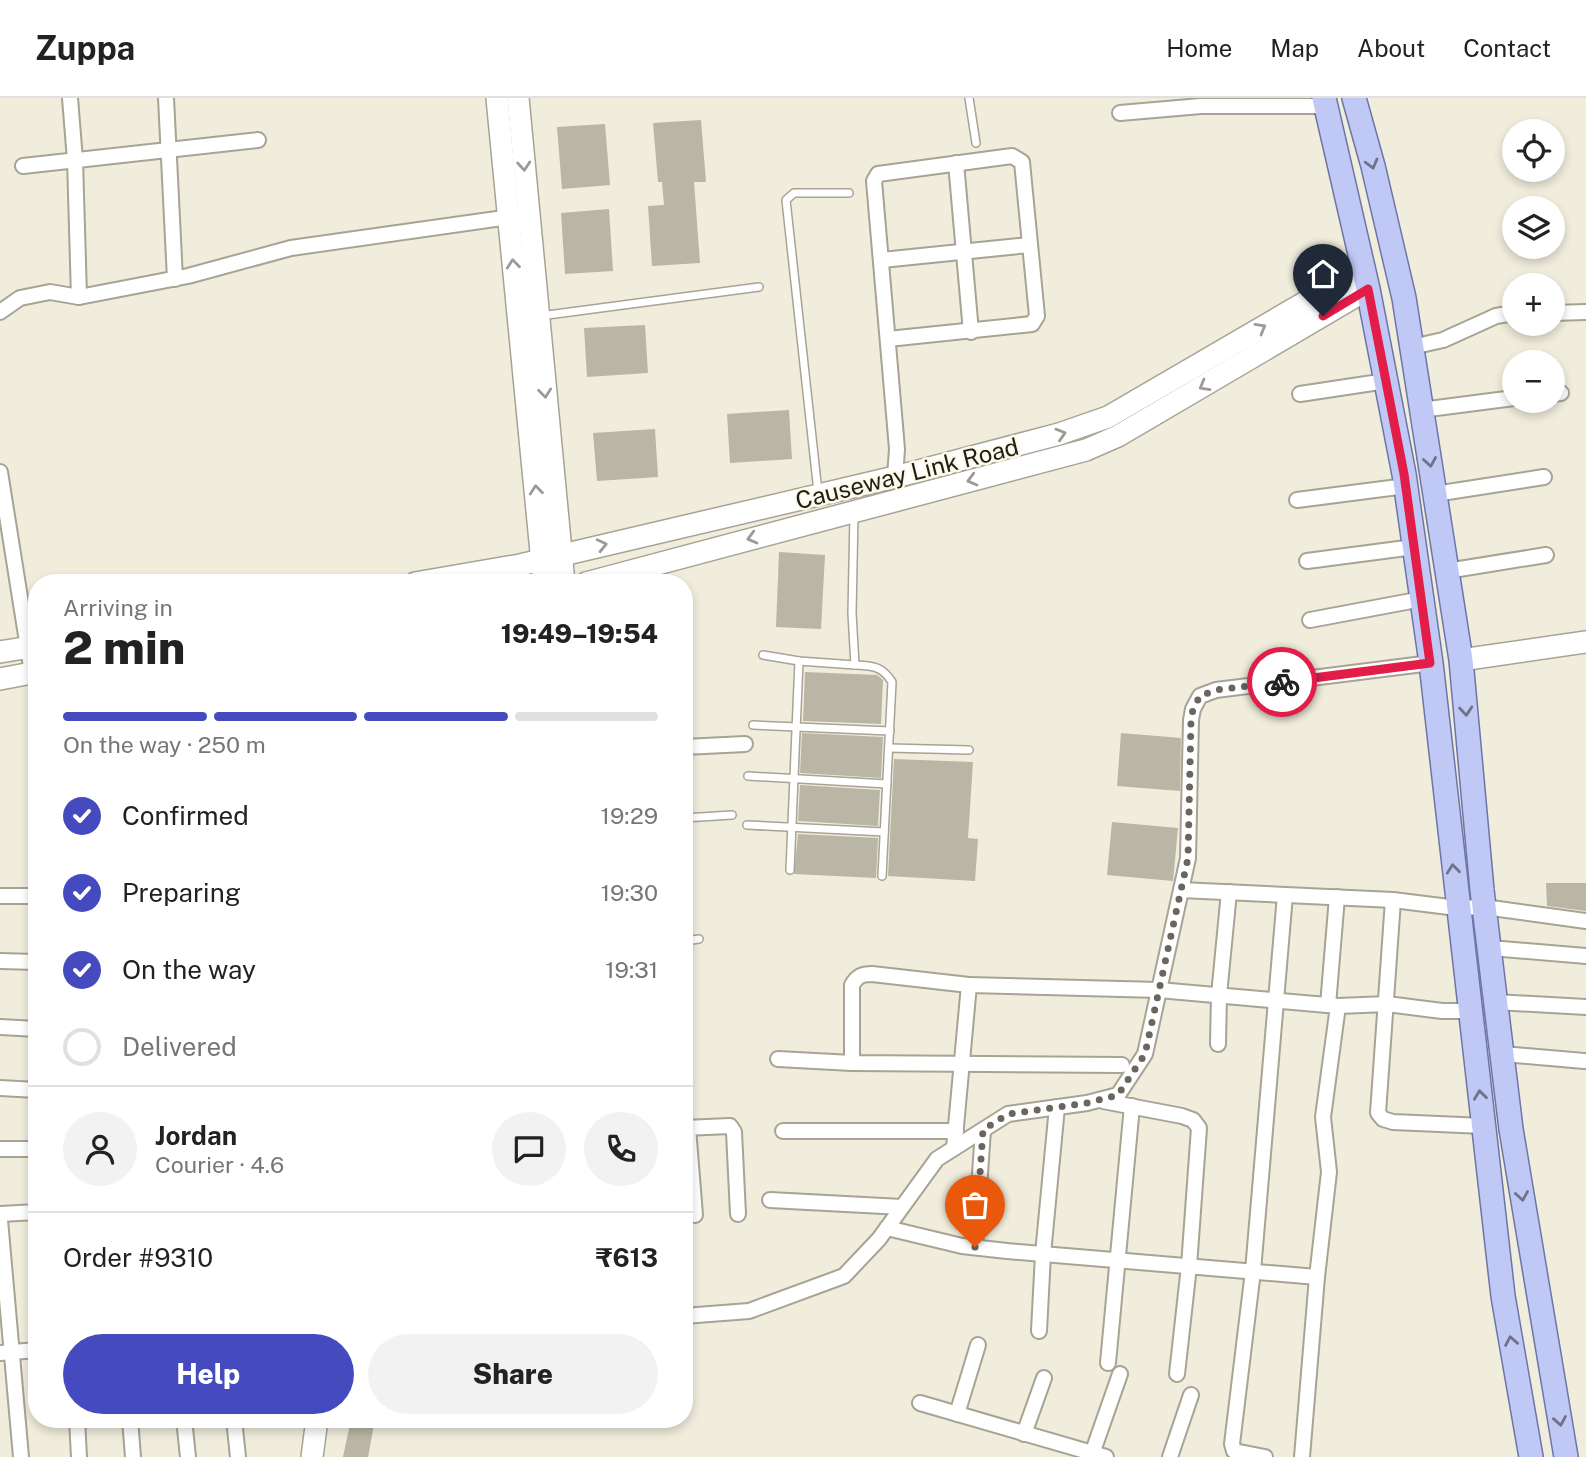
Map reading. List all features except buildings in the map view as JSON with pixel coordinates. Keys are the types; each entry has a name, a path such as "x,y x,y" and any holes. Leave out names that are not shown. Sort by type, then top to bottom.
{"main road":[{"path":"497,98 518,216 552,556 560,574"},
{"path":"518,98 518,216"},
{"path":"1354,98 1404,298 1461,660 1484,907 1511,1129 1566,1457"},
{"path":"1325,102 1366,279 1406,486 1430,663 1503,1296 1531,1457"},
{"name":"Causeway Link Road","path":"468,574 520,565 895,477 1047,438 1108,417 1366,279"},
{"name":"Causeway Link Road","path":"620,574 1086,450 1118,436 1366,279"},
{"path":"547,574 552,556"},
{"path":"1461,660 1586,642"},
{"path":"0,652 28,647"},
{"path":"0,679 28,673"},
{"path":"312,1457 316,1428"}],"street":[{"path":"70,98 75,160 79,297"},
{"path":"166,98 175,279"},
{"path":"1120,113 1201,106 1325,102"},
{"path":"23,166 258,140"},
{"path":"888,340 1032,324 1037,316 1021,162 1012,156 956,163 878,174 874,181 897,449 895,477"},
{"path":"956,163 971,332"},
{"path":"0,312 20,298 51,292 79,297 175,279 291,248 518,216"},
{"path":"882,260 1029,245"},
{"path":"1565,313 1586,313"},
{"path":"1412,347 1443,340 1502,315"},
{"path":"1300,394 1386,381"},
{"path":"1421,410 1502,400"},
{"path":"0,472 28,624"},
{"path":"1435,494 1544,477"},
{"path":"1297,500 1406,486"},
{"path":"1307,561 1414,547"},
{"path":"1447,571 1546,555"},
{"path":"1310,620 1422,599"},
{"path":"693,1315 749,1311 844,1276 887,1228 937,1159 1008,1114 1118,1095 1145,1054 1188,858 1191,720 1200,696 1216,690 1430,663"},
{"path":"693,747 745,744"},
{"path":"1181,890 1393,900 1457,908 1484,907 1586,921"},
{"path":"1218,1044 1219,995 1228,892"},
{"path":"1265,1457 1234,1451 1232,1444 1252,1271 1285,895"},
{"path":"0,897 28,896"},
{"path":"1302,1457 1329,1172 1323,1117 1333,1006 1338,898"},
{"path":"1393,900 1378,1112 1383,1119 1393,1122 1484,1126"},
{"path":"1490,948 1586,956"},
{"path":"0,961 28,962"},
{"path":"852,1063 852,985 856,978 864,974 969,985 1159,990 1333,1006 1387,1004 1441,1011 1470,1011"},
{"path":"954,1148 969,985"},
{"path":"1496,1002 1586,1007"},
{"path":"0,1027 28,1029"},
{"path":"1503,1054 1584,1061"},
{"path":"778,1059 962,1065 1122,1065"},
{"path":"0,1088 28,1090"},
{"path":"1099,1100 1182,1116 1193,1120 1199,1128 1189,1266 1177,1374"},
{"path":"1039,1331 1043,1254 1057,1107"},
{"path":"1108,1363 1132,1107"},
{"path":"693,1127 723,1125 730,1126 734,1132 738,1214"},
{"path":"783,1131 956,1130"},
{"path":"975,1247 983,1130"},
{"path":"0,1149 28,1149"},
{"path":"693,1196 695,1215"},
{"path":"770,1200 902,1207"},
{"path":"0,1214 28,1212"},
{"path":"0,1220 6,1353 21,1457"},
{"path":"887,1228 975,1247 1317,1277"},
{"path":"957,1414 978,1345"},
{"path":"6,1353 28,1351"},
{"path":"920,1403 1099,1455 1120,1374"},
{"path":"1024,1434 1044,1378"},
{"path":"1170,1457 1191,1395"},
{"path":"77,1428 79,1457"},
{"path":"131,1428 133,1457"},
{"path":"185,1428 188,1457"},
{"path":"235,1428 238,1457"}],"lane":[{"path":"969,98 976,144"},
{"path":"818,495 786,200 794,193 849,193"},
{"path":"528,319 759,287"},
{"path":"854,511 852,613 855,665"},
{"path":"763,655 799,661 872,666 886,672 892,682 882,876"},
{"path":"790,870 799,661"},
{"path":"754,725 890,731"},
{"path":"889,748 968,750"},
{"path":"748,776 887,784"},
{"path":"693,818 732,816"},
{"path":"747,825 884,832"},
{"path":"693,940 699,939"}],"way so far":[{"path":"975,1247 983,1130 1008,1114 1087,1103 1118,1095 1145,1054 1188,858 1191,720 1200,696 1216,690 1282,682"}],"route":[{"path":"1282,682 1430,663 1404,474 1368,289 1323,316"}]}
